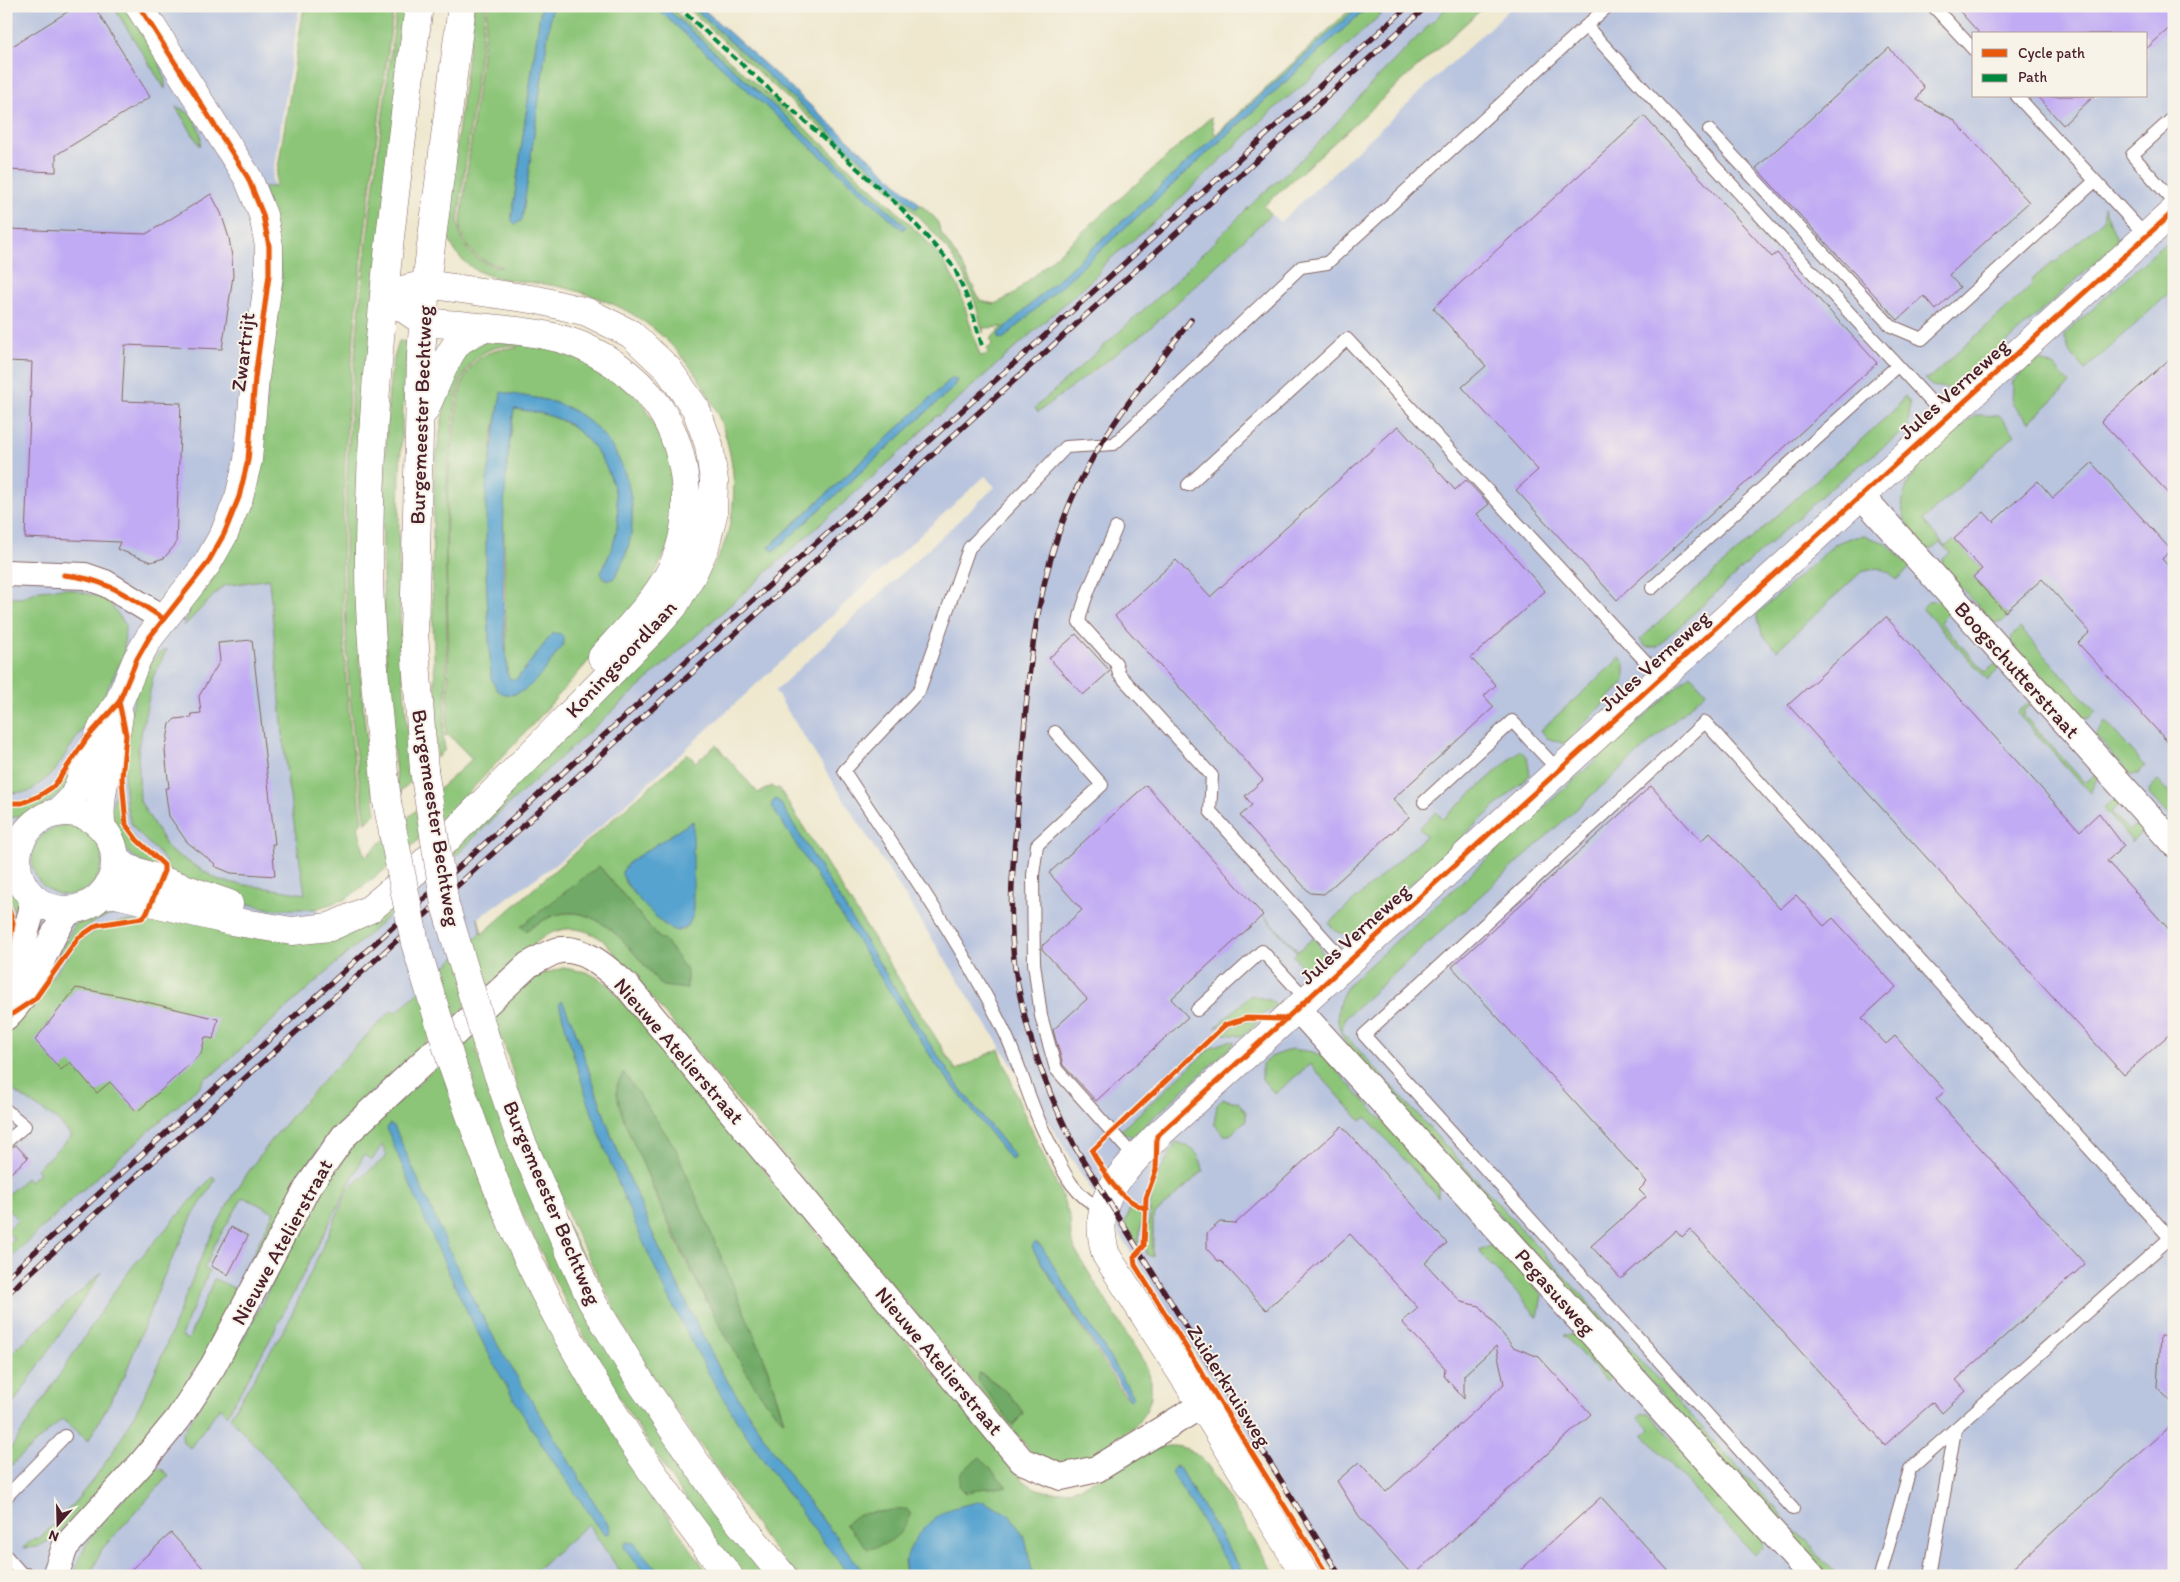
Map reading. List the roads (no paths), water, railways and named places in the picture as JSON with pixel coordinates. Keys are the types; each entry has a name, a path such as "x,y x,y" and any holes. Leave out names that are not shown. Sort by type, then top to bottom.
{"street":[{"name":"Zwartrijt","path":"58,813 73,798 102,728 119,702 137,659 164,619 207,564 224,534 239,497 248,460 256,378 270,275 269,246 263,215 248,178 138,6"},
{"name":"Burgemeester Bechtweg","path":"419,6 385,294 375,412 369,551 372,631 387,802 415,943 452,1064 484,1156 514,1228 557,1315 608,1406 681,1515 729,1576"},
{"name":"Burgemeester Bechtweg","path":"462,6 423,320 414,633 424,770 445,905 487,1043 521,1140 591,1300 642,1384 725,1505 783,1576"},
{"name":"Jules Verneweg","path":"1104,1203 1116,1181 1157,1136 2174,211"},
{"name":"Koningsoordlaan","path":"101,895 116,894 231,921 292,931 330,927 370,909 418,869 652,631 674,606 692,575 704,547 713,515 714,481 709,445 696,409 668,369 631,334 587,312 538,300 426,284 385,294"},
{"name":"Koningsoordlaan","path":"115,858 127,868 262,916 292,919 328,914 361,899 413,859 534,733 655,598 675,559 682,542 686,512 685,481 678,449 665,417 643,388 612,361 578,345 534,334 423,320 385,294"},
{"path":"419,421 437,387 446,360 460,341 482,328"},
{"name":"Boogschutterstraat","path":"1861,495 2174,844"},
{"path":"6,573 85,576 105,583 164,619"},
{"name":"Zwartrijt","path":"102,828 99,811 117,733 119,702"},
{"path":"58,813 74,813 89,818 102,828 108,837 115,858 114,871 109,884 101,895 92,903 70,910 56,909 43,904 32,896 22,882 12,862 18,853 22,840 18,828 58,813"},
{"path":"6,1002 32,910 32,896"},
{"path":"6,1016 28,991 61,920 70,910"},
{"name":"Nieuwe Atelierstraat","path":"55,1576 65,1547 141,1464 178,1419 213,1366 309,1185 344,1136 528,966 554,952 574,952 594,958 626,985 1022,1462 1061,1477 1097,1469 1202,1405"},
{"name":"Pegasusweg","path":"1303,1005 1812,1576"},
{"name":"Zuiderkruisweg","path":"1104,1203 1101,1237 1106,1255 1202,1405 1305,1575"}],"lane":[{"path":"1104,1203 1086,1201 1073,1188 1038,1120 1006,1035 954,939 844,771 919,691 969,548 1066,447 1114,444 1301,267 1327,263 1608,6"},
{"path":"1933,6 1972,48"},
{"path":"1586,26 1946,418"},
{"path":"2018,98 2146,236"},
{"path":"2174,117 2132,155 2174,202"},
{"path":"1709,130 1891,326 1922,339 2095,181"},
{"path":"1188,485 1347,339 1661,678"},
{"path":"1652,588 1897,366"},
{"path":"1116,528 1101,567 1083,602 1079,622 1116,663 1119,674 1212,776 1210,811 1347,964"},
{"path":"1424,802 1512,721 1559,771"},
{"path":"1793,1509 1364,1035 1705,722 2172,1235 1910,1469 1880,1576"},
{"path":"1055,732 1102,784 1037,845 1033,875 1032,926 1034,963 1041,1016 1056,1069 1136,1159"},
{"path":"1197,1010 1262,951 1303,1005"},
{"path":"6,1110 25,1126 6,1142"},
{"path":"1930,1576 1955,1430"},
{"path":"6,1497 65,1436"},
{"path":"6,1556 19,1574 35,1576"}],"water":[{"path":"541,6 552,6 522,220 515,224 512,221 512,215"},
{"path":"654,6 664,6 906,226 903,230"},
{"path":"691,6 700,6 920,204 916,209"},
{"path":"1359,6 1369,6 1004,338 999,339 998,334"},
{"path":"952,378 957,379 953,388 780,546 773,551 769,547"},
{"path":"501,392 537,398 564,406 592,424 608,442 620,463 628,486 632,510 631,534 625,558 613,579 607,580 601,573 611,551 618,522 614,488 600,457 579,432 565,422 547,415 514,409 506,475 503,541 505,641 507,674 509,678 516,680 553,633 561,634 564,639 563,645 535,681 526,689 517,693 507,694 497,690 491,678 486,572 486,487"},
{"path":"775,799 779,801 925,1037 959,1087 1015,1157 1011,1160 935,1063 771,805"},
{"path":"693,821 693,915 688,926 677,931 663,923 644,905 628,886 622,872 629,862"},
{"path":"562,1001 573,1024 611,1135 659,1248 720,1370 799,1490 867,1576 850,1576 758,1452 709,1374 663,1285 622,1193 587,1099 572,1051 559,1003"},
{"path":"389,1124 394,1126 461,1276 500,1349 610,1528 609,1534 603,1533 546,1451 507,1388 469,1315 418,1204 387,1129"},
{"path":"1035,1242 1042,1247 1134,1397 1130,1400 1034,1251 1032,1246"},
{"path":"1176,1466 1245,1576 1235,1576 1171,1471"},
{"path":"982,1501 1010,1515 1025,1538 1033,1576 904,1576 905,1565 912,1545 925,1527 951,1509"},
{"path":"626,1542 634,1543 662,1576 647,1576 624,1548"}],"railway":[{"path":"6,1278 1408,6"},
{"path":"6,1295 1427,6"},
{"path":"1191,320 1123,410 1093,458 1068,508 1055,543 1045,579 1032,650 1013,859 1011,903 1015,967 1030,1037 1046,1082 1075,1147 1340,1576"}]}
